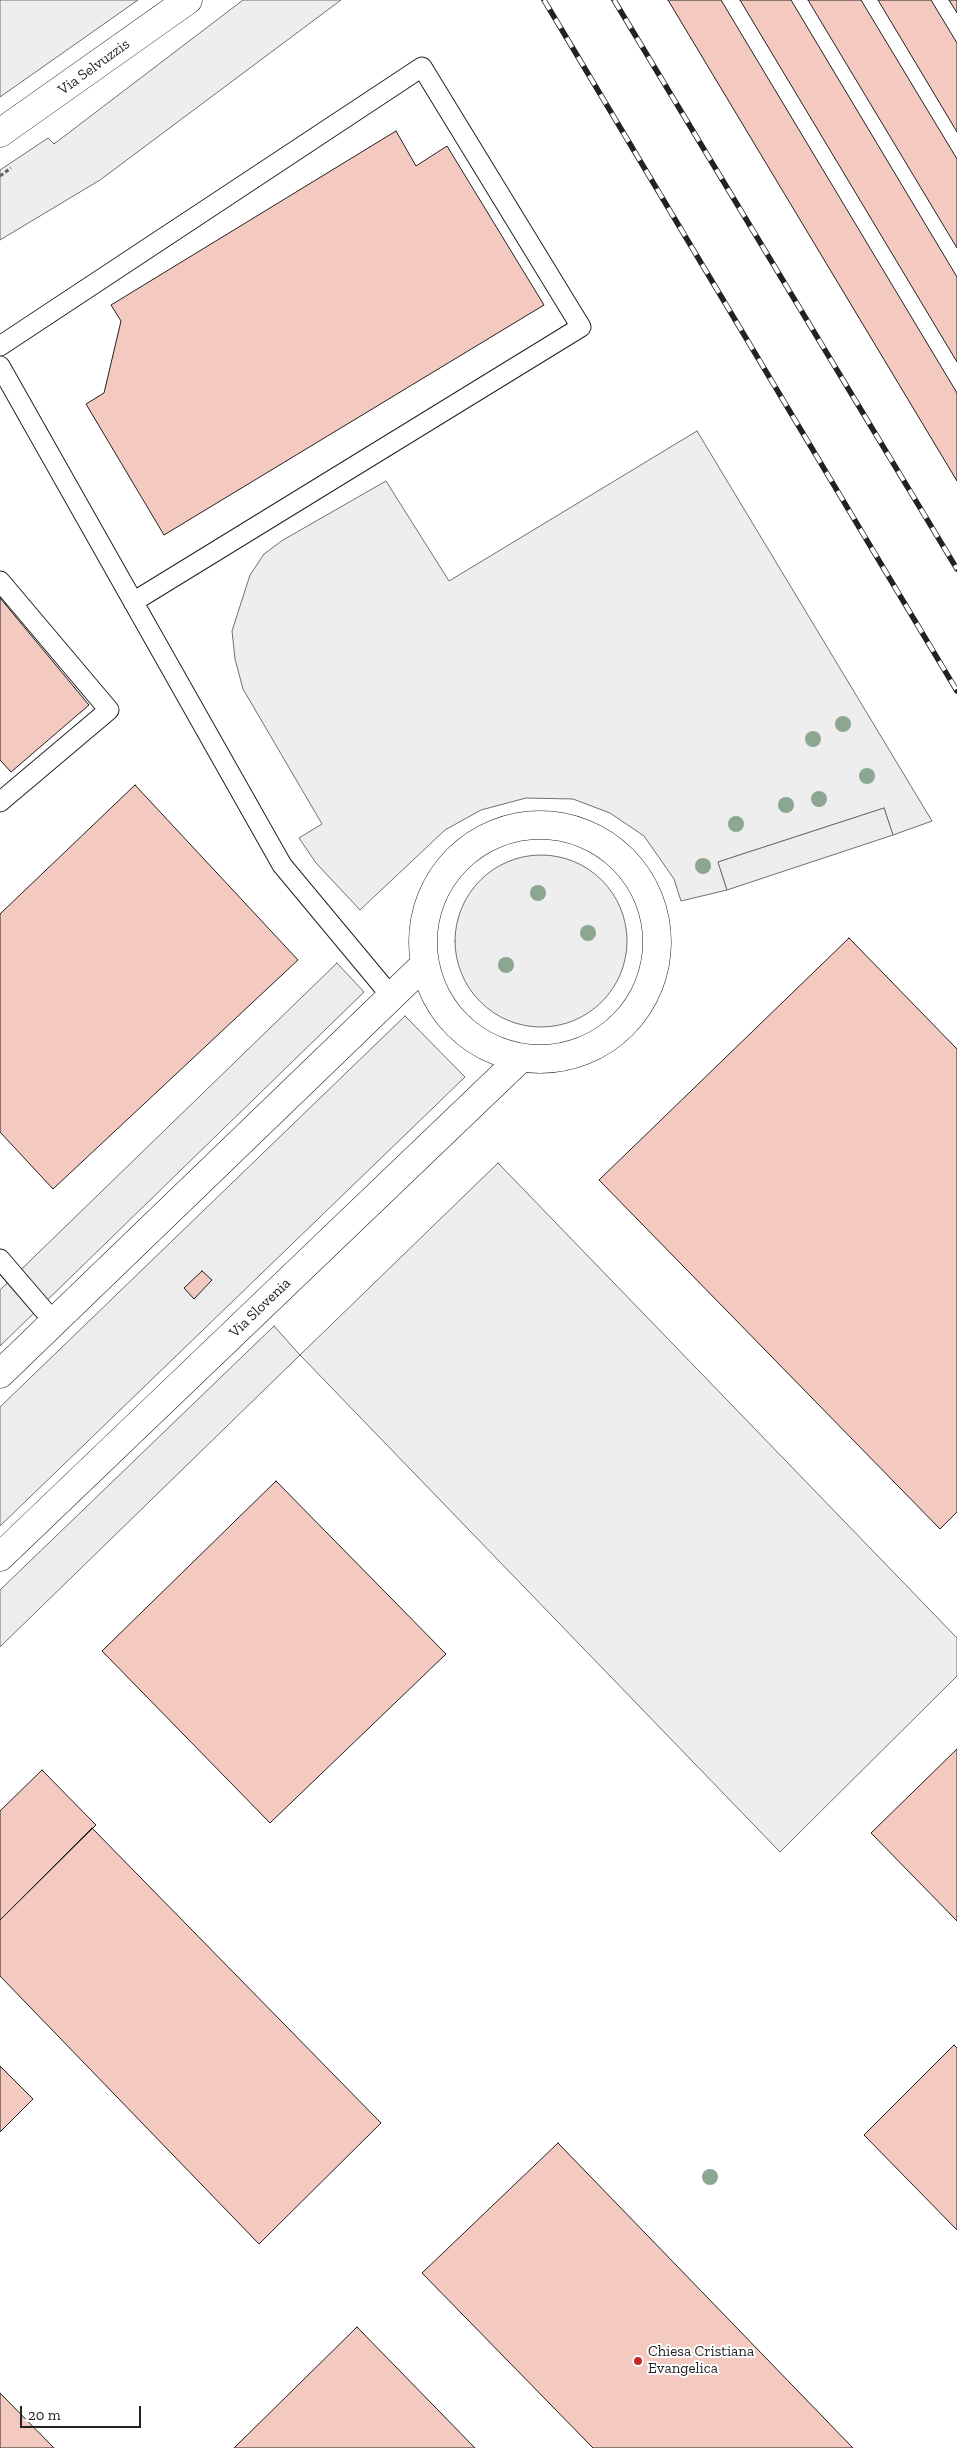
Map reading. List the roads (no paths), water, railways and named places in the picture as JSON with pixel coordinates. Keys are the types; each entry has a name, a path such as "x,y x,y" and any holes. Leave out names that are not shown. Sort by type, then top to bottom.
{"street":[{"name":"Via Selvuzzis","path":"0,133 188,0"},
{"path":"531,825 571,828 607,845 636,872 653,908 658,947 649,986 629,1020 598,1044 560,1058 521,1058 487,1047 457,1027 436,998 424,964 423,925 435,887 460,856 493,834 531,825"},
{"path":"0,1374 424,964"},
{"name":"Via Slovenia","path":"0,1557 521,1058"}],"lane":[{"path":"0,346 422,67 581,327 133,602"},
{"path":"0,366 282,866 391,996"},
{"path":"0,581 109,710 0,802"},
{"path":"0,1259 54,1322"}],"railway":[{"path":"544,0 957,691"},
{"path":"614,0 957,569"}],"place":[{"name":"Chiesa Cristiana Evangelica","path":"638,2361"}]}
